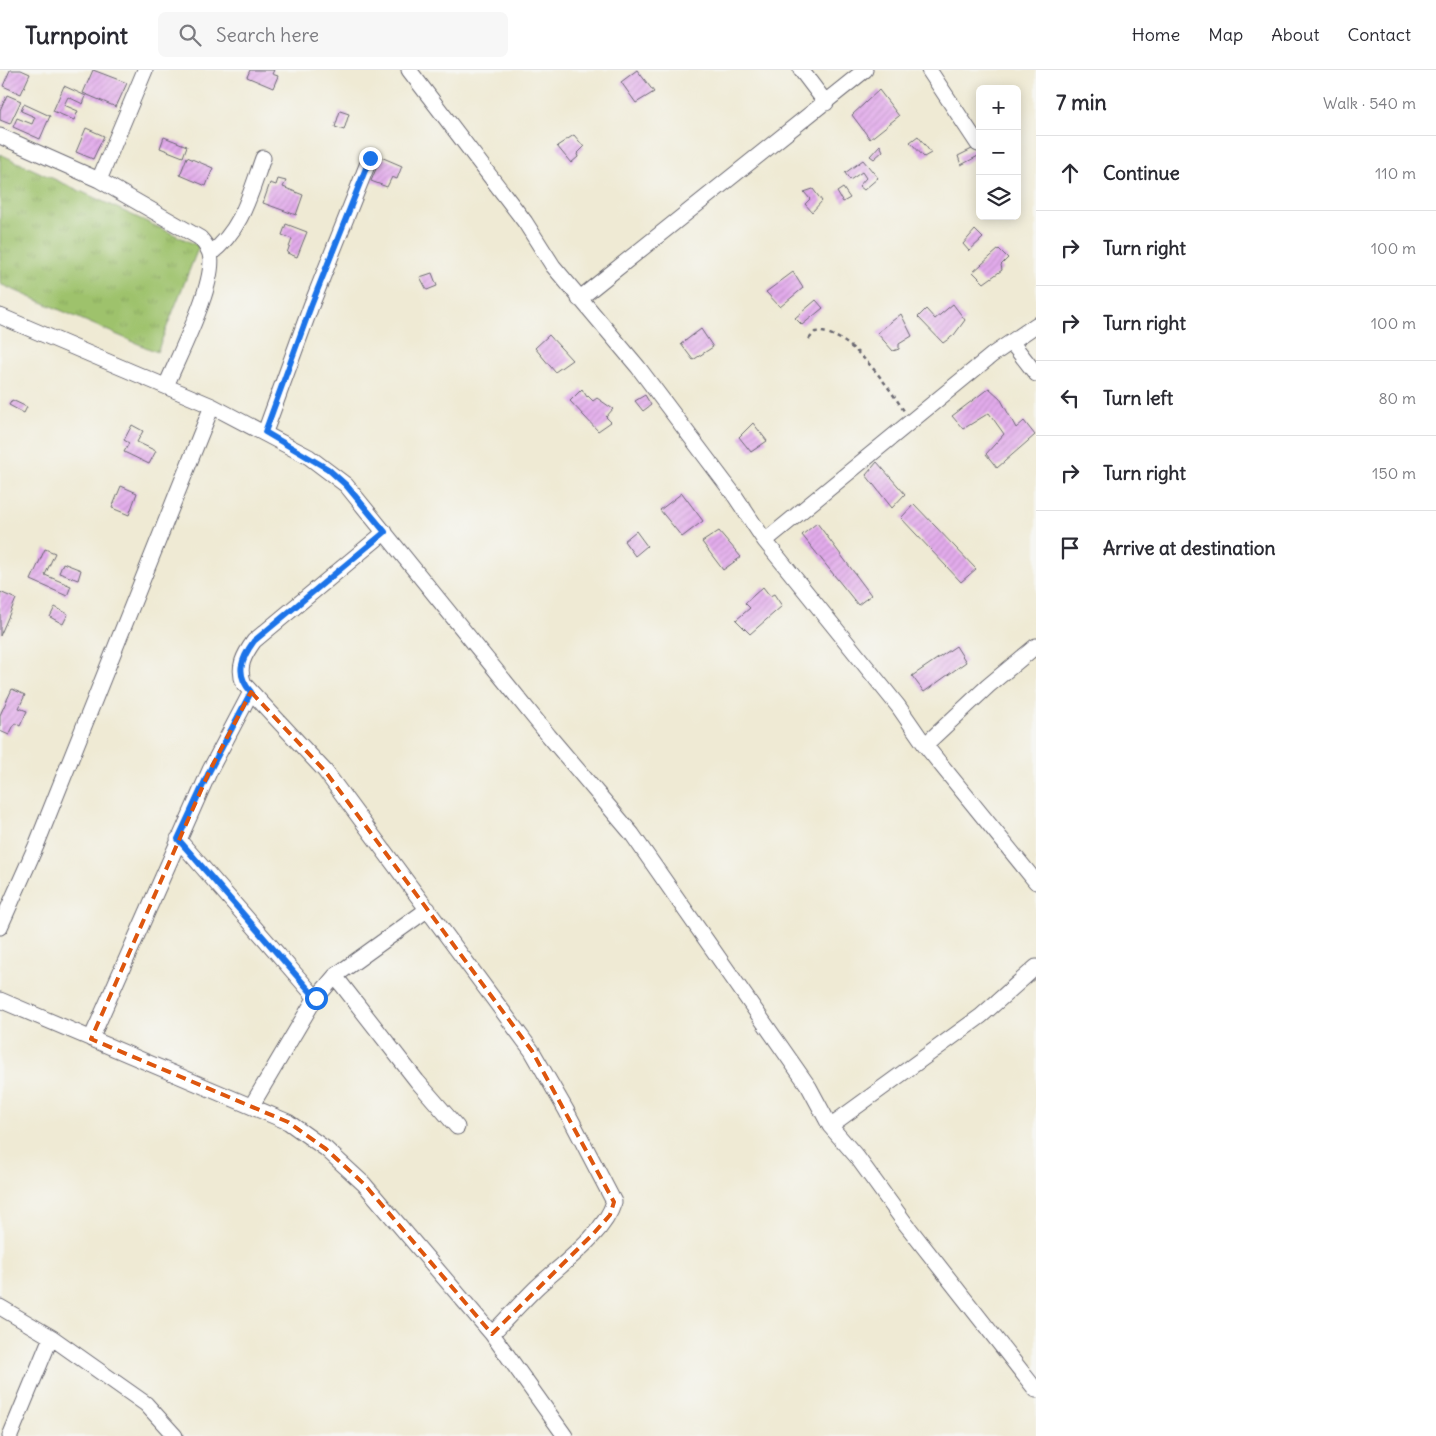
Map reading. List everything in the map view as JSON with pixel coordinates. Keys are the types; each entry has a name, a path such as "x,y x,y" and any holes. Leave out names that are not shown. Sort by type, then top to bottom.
{"street":[{"path":"99,180 145,70"},
{"path":"409,70 525,222 553,266 638,367 735,496 764,540 898,706 925,745 1036,882"},
{"path":"801,70 826,103"},
{"path":"579,298 865,70"},
{"path":"928,70 976,141"},
{"path":"0,136 99,180 200,238 206,244 210,254 210,278 166,386"},
{"path":"210,254 224,243 234,231 244,211 263,158"},
{"path":"265,432 311,306 370,158"},
{"path":"0,316 212,406 265,432 328,469 346,485 549,736 632,834 809,1087 830,1126 857,1157 905,1223 1036,1390"},
{"path":"764,540 992,355 1036,325"},
{"path":"1012,343 1036,374"},
{"path":"0,927 36,846 212,406"},
{"path":"385,532 254,641 243,657 240,674 244,684 251,692 325,771 532,1051 570,1117 614,1202 610,1215 593,1234 533,1291 492,1334"},
{"path":"925,745 988,686 1036,646"},
{"path":"91,1039 178,839 210,770 251,692"},
{"path":"178,839 316,998"},
{"path":"252,1105 316,998 335,976 428,909"},
{"path":"830,1126 981,1016 1036,966"},
{"path":"335,976 457,1128"},
{"path":"0,1000 252,1105 288,1122 326,1149 364,1184 492,1334 565,1436"},
{"path":"0,1307 51,1337 146,1404 175,1436"},
{"path":"10,1436 51,1337"}],"path":[{"path":"809,339 816,332 824,332 855,350 898,402 910,421"}],"highlighted area":[{"path":"251,692 325,771 532,1051 614,1202 610,1215 593,1234 492,1334 364,1184 326,1149 288,1122 91,1039 210,770"}],"green space":[{"path":"0,154 199,246 157,352 0,284"}],"building":[{"path":"10,70 21,70 30,74 21,94 3,86"},
{"path":"93,70 127,83 116,107 83,93"},
{"path":"250,70 274,70 272,74 278,76 273,88 247,77"},
{"path":"637,70 654,92 636,103 621,82"},
{"path":"64,86 86,96 83,104 68,97 64,105 78,111 74,120 53,111"},
{"path":"879,90 899,116 870,139 852,115"},
{"path":"7,95 21,101 10,124 0,120 0,110"},
{"path":"24,104 50,116 40,139 13,127 17,118 32,124 35,117 21,111"},
{"path":"340,111 349,114 344,130 335,127"},
{"path":"86,128 104,136 93,159 76,152"},
{"path":"574,135 584,147 577,154 578,157 571,163 557,146"},
{"path":"918,136 931,153 924,157 910,142"},
{"path":"164,137 187,146 183,157 160,148"},
{"path":"880,145 883,151 874,159 870,156"},
{"path":"976,147 976,157 961,165 958,156"},
{"path":"187,157 213,168 206,186 180,175"},
{"path":"381,157 402,166 397,179 392,177 387,187 371,181"},
{"path":"863,160 878,178 864,190 859,186 866,178 862,172 850,180 845,173"},
{"path":"278,179 286,181 283,187 303,195 296,215 263,203 270,183 276,185"},
{"path":"843,188 850,198 843,202 837,192"},
{"path":"813,189 822,201 812,212 805,204 810,199 804,192"},
{"path":"286,224 307,232 297,257 287,253 292,239 282,235"},
{"path":"975,230 983,238 969,251 963,244"},
{"path":"999,249 1008,258 1001,265 1002,270 984,283 973,272"},
{"path":"793,272 803,288 780,307 766,292"},
{"path":"432,273 437,286 427,290 420,277"},
{"path":"816,300 823,308 802,325 795,318"},
{"path":"953,304 965,320 954,335 943,343 918,317 926,309 935,319"},
{"path":"901,314 912,336 899,344 899,349 893,351 877,333"},
{"path":"701,329 713,347 693,360 681,344"},
{"path":"549,335 572,360 555,372 535,348"},
{"path":"989,388 1000,398 1016,428 1024,421 1035,435 997,468 986,454 1004,434 989,413 963,429 952,416"},
{"path":"582,389 587,397 593,401 597,398 613,409 606,417 611,422 598,431 570,401"},
{"path":"645,395 651,405 643,411 635,401"},
{"path":"12,400 27,407 24,413 9,405"},
{"path":"753,423 767,441 751,452 739,437"},
{"path":"132,425 143,431 137,442 156,451 149,464 124,452 129,443 124,440"},
{"path":"877,462 905,494 892,508 866,475"},
{"path":"121,486 137,493 129,515 112,508"},
{"path":"682,493 703,521 682,537 660,510"},
{"path":"914,504 976,569 961,582 901,518"},
{"path":"817,523 871,595 858,605 802,535"},
{"path":"636,531 647,546 635,556 624,541"},
{"path":"719,531 741,557 723,570 702,542"},
{"path":"45,549 55,553 45,575 71,586 67,596 31,580"},
{"path":"63,563 81,570 78,580 59,573"},
{"path":"763,587 770,596 774,594 782,606 750,634 736,620 750,608 745,603"},
{"path":"0,592 16,599 0,636"},
{"path":"55,607 68,614 63,624 50,617"},
{"path":"956,646 966,662 924,692 912,676"},
{"path":"12,689 25,695 19,708 27,711 20,726 15,723 9,735 0,731 0,715"}],"route":[{"path":"316,998 178,839 210,770 251,692 244,684 240,674 243,657 254,641 271,626 385,532 346,485 328,469 309,456 265,432 311,306 370,158"}]}
